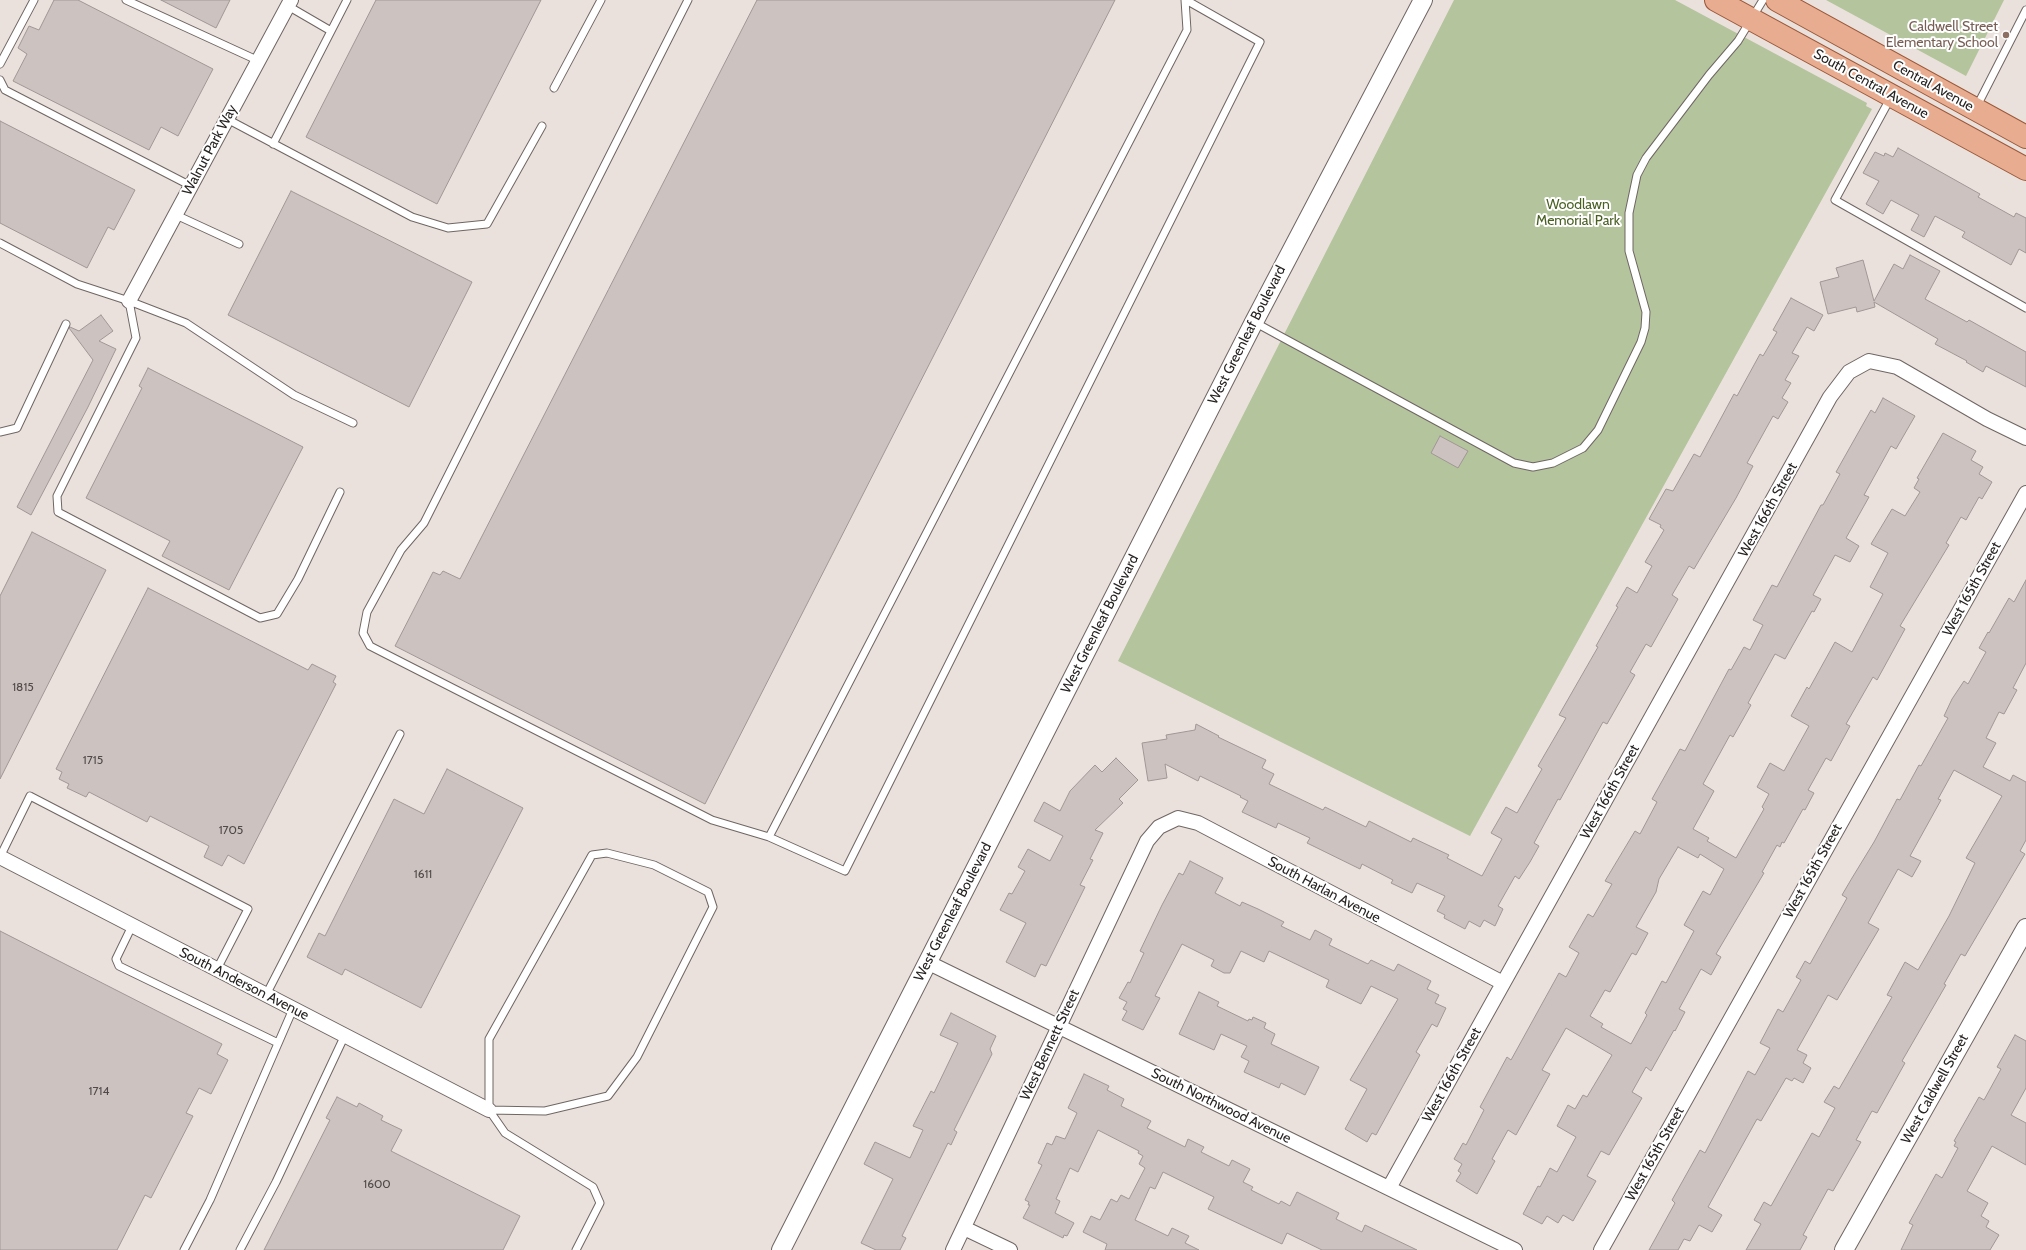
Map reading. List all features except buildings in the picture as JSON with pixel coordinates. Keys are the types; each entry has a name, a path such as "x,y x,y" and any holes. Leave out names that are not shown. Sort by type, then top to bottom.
{"main road":[{"name":"Central Avenue","path":"1777,0 2026,137"},
{"name":"South Central Avenue","path":"1719,1 2026,169"}],"street":[{"name":"West Greenleaf Boulevard","path":"781,1250 1254,322 1423,0"},
{"name":"Walnut Park Way","path":"130,300 290,3"},
{"name":"West 166th Street","path":"1389,1188 1830,397 1849,372 1869,361 1897,367 1987,419 2026,438"},
{"name":"West 165th Street","path":"1601,1250 2026,493"},
{"name":"South Harlan Avenue","path":"1147,841 1159,826 1178,818 1198,824 1503,984"},
{"name":"West Bennett Street","path":"953,1250 1147,841"},
{"name":"South Anderson Avenue","path":"0,857 489,1110"},
{"name":"West Caldwell Street","path":"1844,1250 2026,928"},
{"name":"South Northwood Avenue","path":"927,962 1515,1250"},
{"path":"964,1228 1010,1250"}],"lane":[{"path":"0,64 34,0"},
{"path":"126,0 259,61"},
{"path":"273,144 347,0"},
{"path":"554,88 601,0"},
{"path":"688,0 424,523 401,550 367,612 363,633 370,646 712,820 769,837 845,871 1260,42 1186,0"},
{"path":"769,837 1187,30 1186,0"},
{"path":"1254,322 1514,463 1533,467 1553,463 1583,448 1598,430 1641,342 1645,328 1646,312 1629,251 1629,213 1637,175 1646,158 1708,75 1738,41 1763,0"},
{"path":"290,3 331,31"},
{"path":"1975,109 2026,10"},
{"path":"0,80 5,90 191,186"},
{"path":"1892,95 1835,200 2026,308"},
{"path":"227,119 412,217 448,228 487,224 542,126"},
{"path":"176,214 239,244"},
{"path":"0,243 77,284 130,300 186,323 294,395 353,423"},
{"path":"130,300 136,338 57,496 58,512 260,618 277,614 298,579 340,492"},
{"path":"0,432 17,428 66,324"},
{"path":"266,995 400,734"},
{"path":"0,857 30,796 248,909 217,969"},
{"path":"489,1110 545,1111 608,1096 637,1057 713,907 708,892 654,866 606,853 592,855 489,1039 489,1110 505,1134 593,1187 600,1203 576,1250"},
{"path":"132,926 116,959 119,966 278,1043"},
{"path":"184,1250 210,1200 293,1009"},
{"path":"240,1250 276,1182 344,1035"}],"green space":[{"name":"Woodlawn Memorial Park","path":"1454,0 1675,0 1867,103 1866,106 1872,109 1470,836 1118,661"},
{"path":"1826,0 2004,0 1966,76"}],"place":[{"name":"Caldwell Street Elementary School","path":"2006,35"}]}
